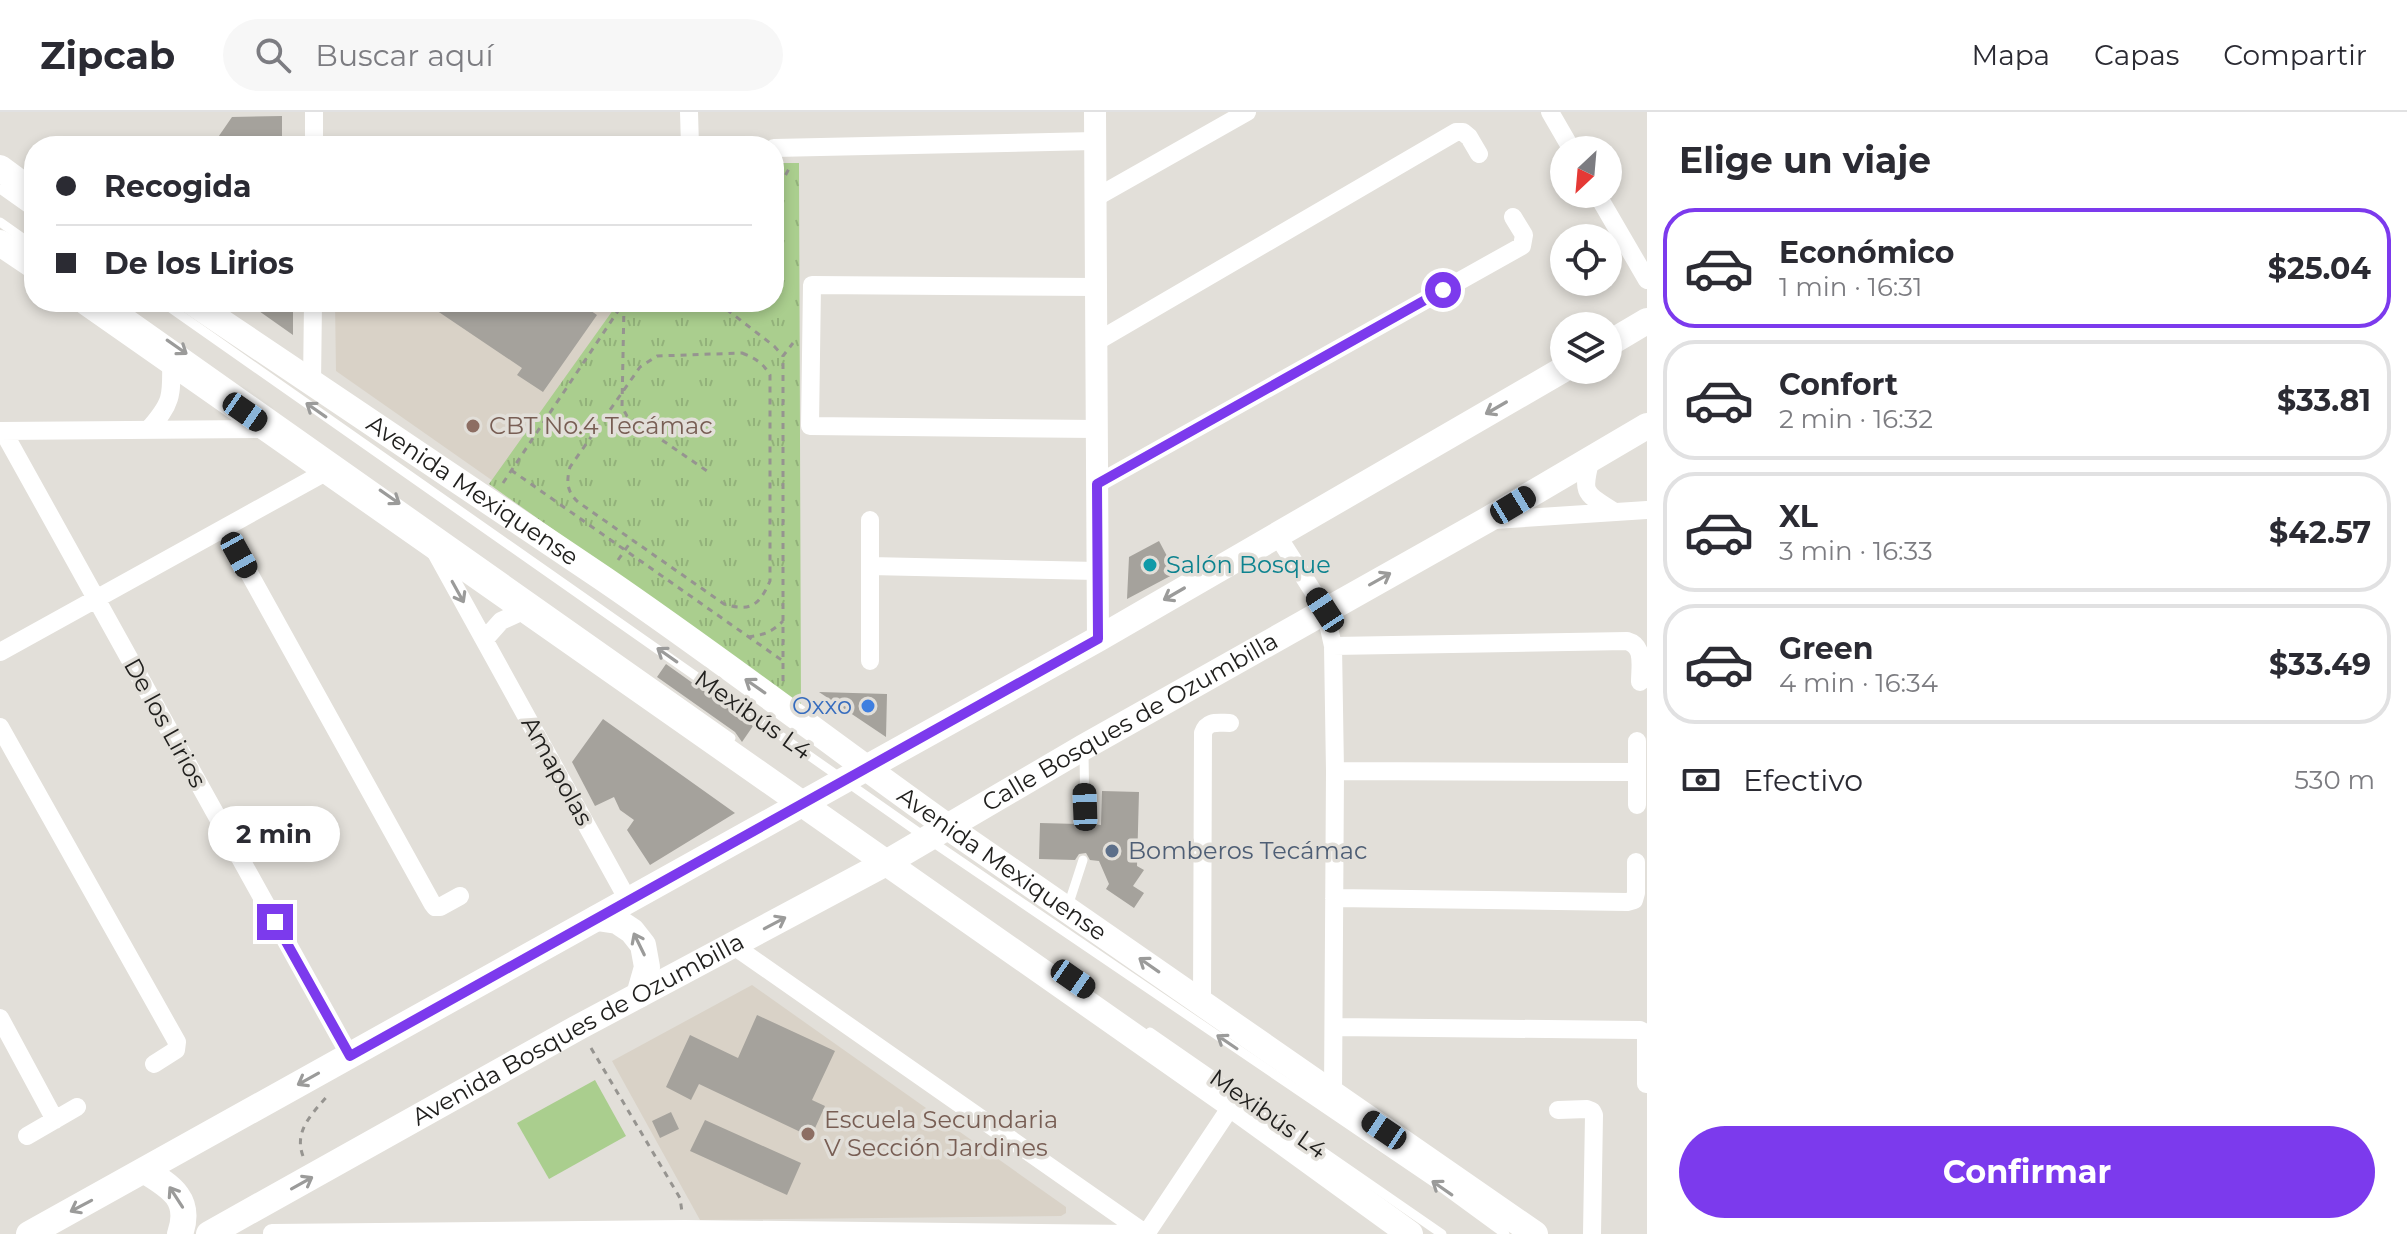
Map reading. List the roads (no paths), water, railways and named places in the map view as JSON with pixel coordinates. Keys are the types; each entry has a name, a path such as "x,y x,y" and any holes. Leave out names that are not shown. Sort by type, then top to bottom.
{"main road":[{"path":"0,168 24,186"},
{"path":"0,243 24,259"},
{"path":"100,312 525,610 812,799 1410,1234"},
{"name":"Avenida Mexiquense","path":"207,312 604,580 783,706 855,774 938,833 1067,909 1535,1234"},
{"path":"1622,336 1647,321"},
{"path":"29,1234 1098,639 1550,377"},
{"name":"Calle Bosques de Ozumbilla","path":"938,833 1647,426"},
{"name":"Avenida Bosques de Ozumbilla","path":"209,1234 579,1027 734,946 938,833"},
{"path":"597,918 617,921 632,931 643,945 647,967 639,995"},
{"path":"145,1171 169,1186 182,1202 185,1220 180,1234"}],"street":[{"path":"314,112 314,136"},
{"path":"689,112 690,136"},
{"path":"1095,112 1098,639"},
{"path":"1095,198 1247,112"},
{"path":"1550,112 1564,136"},
{"path":"1096,342 1456,132 1463,132 1469,137 1479,154"},
{"path":"784,148 1095,141"},
{"path":"1605,208 1647,280"},
{"path":"1097,484 1522,246 1524,235 1513,217"},
{"path":"1095,287 812,285 810,426 1096,429"},
{"path":"312,384 313,312"},
{"path":"148,430 169,403 171,361"},
{"path":"2,431 269,429"},
{"name":"De los Lirios","path":"2,431 350,1056"},
{"path":"1591,458 1584,483 1586,491 1613,511"},
{"path":"0,652 329,470"},
{"path":"1487,520 1647,510"},
{"path":"870,520 870,661"},
{"path":"224,528 432,903 440,907 460,896"},
{"path":"1277,535 1325,610 1333,646 1333,1095"},
{"name":"Amapolas","path":"431,544 629,902"},
{"path":"870,566 1097,571"},
{"path":"485,639 501,621 525,610"},
{"path":"1333,646 1627,641 1640,650 1640,682"},
{"path":"1202,1001 1203,733 1210,723 1230,723"},
{"path":"0,727 177,1042 176,1050 154,1064"},
{"path":"1637,741 1637,805"},
{"path":"1335,771 1637,772"},
{"path":"1334,898 1627,902 1634,900 1636,893 1636,862"},
{"path":"734,946 1146,1234 1232,1105"},
{"path":"0,1018 55,1120"},
{"path":"1334,1027 1640,1030 1646,1037 1646,1084"},
{"path":"27,1136 77,1107"},
{"path":"1558,1110 1587,1109 1594,1115 1592,1234"},
{"path":"271,1200 272,1233 1134,1234"}],"lane":[{"path":"0,189 24,206"},
{"path":"0,222 24,239"},
{"name":"Mexibús L4","path":"127,312 737,742"},
{"name":"Mexibús L4","path":"177,312 855,774"},
{"path":"1084,747 1085,824"},
{"name":"Mexibús L4","path":"938,833 1505,1234"},
{"path":"1067,909 1083,860"},
{"name":"Mexibús L4","path":"1142,1026 1442,1234"}],"place":[{"name":"CBT No.4 Tecámac","path":"473,426"},
{"name":"Salón Bosque","path":"1150,565"},
{"name":"Oxxo","path":"868,706"},
{"name":"Bomberos Tecámac","path":"1112,851"},
{"name":"Escuela Secundaria V Sección Jardines","path":"808,1134"}]}
